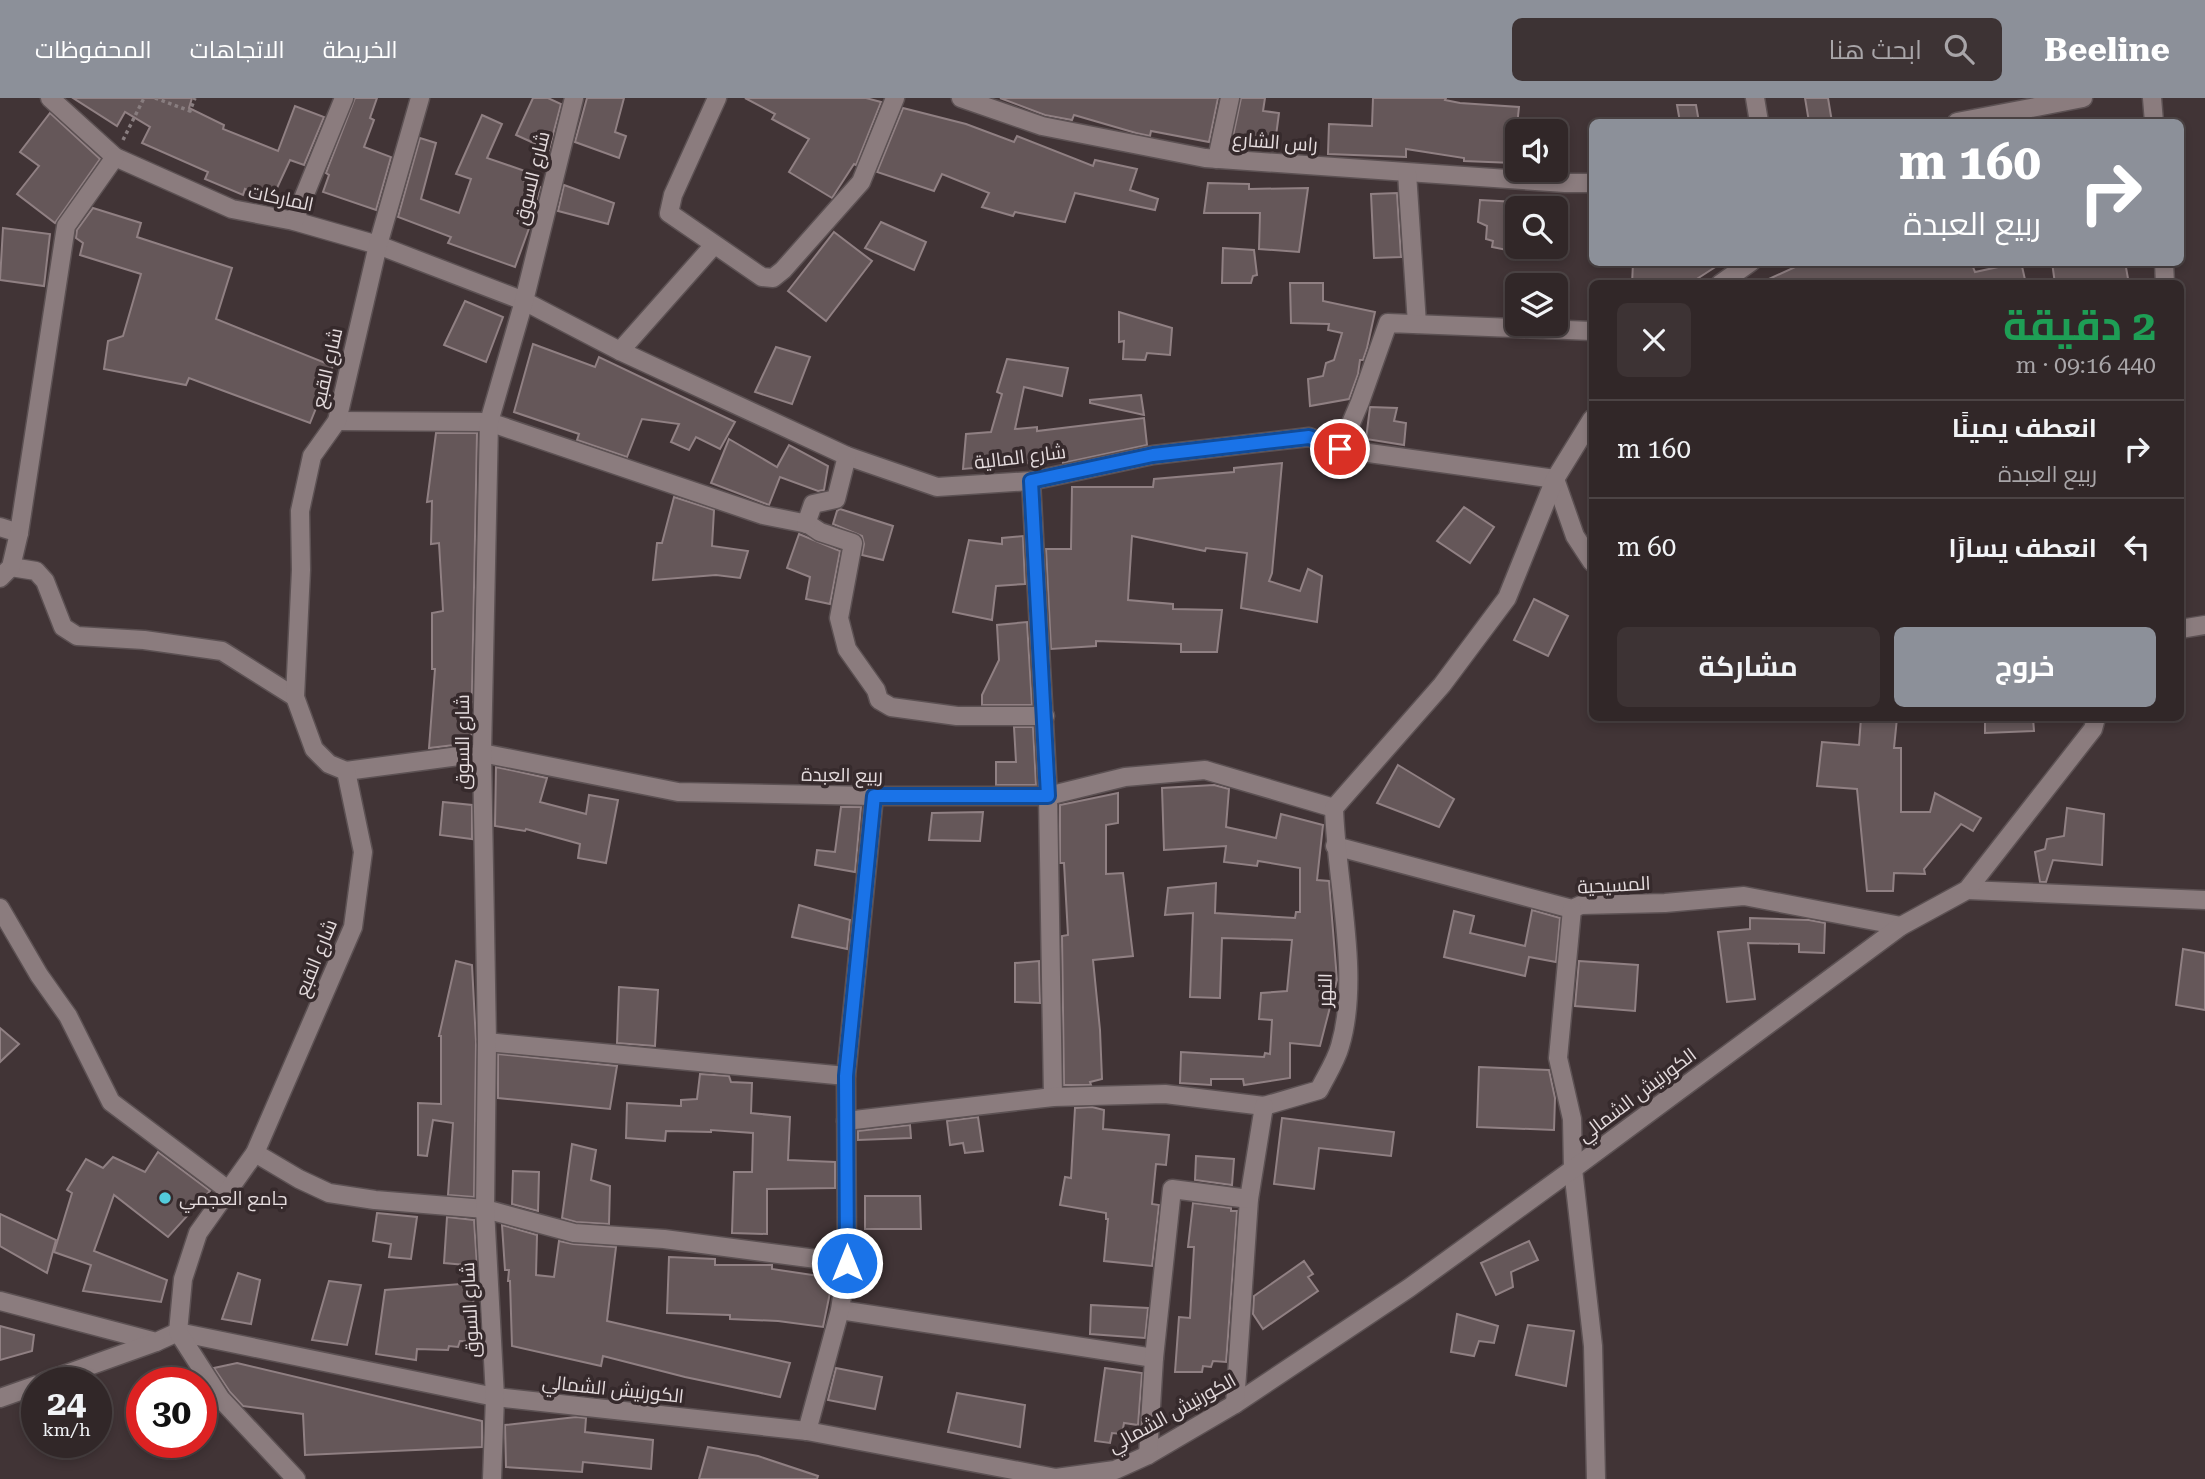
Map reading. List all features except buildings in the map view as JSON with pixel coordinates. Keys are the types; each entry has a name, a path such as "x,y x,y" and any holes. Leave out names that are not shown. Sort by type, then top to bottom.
{"street":[{"name":"الماركات","path":"50,98 115,157 232,209 294,221 378,245 524,301"},
{"path":"294,221 344,98"},
{"name":"شارع القبع","path":"178,1332 183,1279 198,1233 256,1153 353,927 363,852 346,771 328,764 314,749 295,697 301,570 300,511 312,456 337,421 378,245 420,98"},
{"name":"شارع السوق","path":"492,1479 495,1397 485,1209 487,1042 482,754 489,422 524,301 574,98"},
{"path":"717,98 673,195 669,213 762,277 773,278 861,182 895,98"},
{"name":"راس الشارع","path":"961,98 1042,126 1217,159 1589,183"},
{"path":"1217,159 1230,98"},
{"path":"1755,98 1758,119"},
{"path":"1974,119 2084,98"},
{"path":"2152,98 2154,119"},
{"path":"115,157 66,226 19,533 6,572 36,571 44,581 63,627 76,636 144,640 222,651 295,697"},
{"path":"1407,173 1417,324"},
{"path":"620,351 714,245"},
{"path":"1726,280 1745,266"},
{"name":"شارع المالية","path":"524,301 620,351 847,456 937,487 1031,481 1153,455 1309,437 1340,449 1555,480"},
{"path":"1340,449 1388,323 1589,331"},
{"path":"337,421 489,422 763,514 806,524 853,543 839,618 847,649 876,690 879,700 891,707 957,716 1045,716"},
{"path":"1334,808 1442,685 1507,598 1555,480 1589,424"},
{"path":"806,524 813,504 836,499 847,456"},
{"path":"1555,480 1575,536 1589,557"},
{"path":"1031,481 1048,796 1053,1097"},
{"path":"0,527 19,533"},
{"path":"2184,628 2205,625"},
{"name":"الكورنيش الشمالي","path":"178,1332 495,1397 807,1431 1056,1478 1115,1470 1148,1455 1236,1404 1409,1288 1901,926 1967,890 2093,729 2095,721"},
{"name":"ربيع العبدة","path":"346,771 482,754 678,793 1048,796 1125,777 1205,770 1334,808"},
{"path":"807,1431 840,1310 847,1263 846,1076 874,796"},
{"name":"النهر","path":"846,1121 1053,1097 1164,1094 1264,1106 1319,1090 1340,1048 1348,1003 1344,911 1335,846 1334,808"},
{"name":"المسيحية","path":"1335,846 1572,909 1581,905 1665,904 1744,896 1901,926"},
{"path":"1967,890 2205,900"},
{"path":"0,908 39,975 68,1016 111,1102 228,1190"},
{"path":"1572,909 1558,1058 1572,1119 1573,1169 1593,1346 1596,1479"},
{"path":"487,1042 846,1076"},
{"path":"1236,1404 1249,1199 1264,1106"},
{"path":"256,1153 299,1179 329,1192 375,1200 485,1209 574,1233 664,1239 847,1263"},
{"path":"1148,1455 1154,1358 1172,1189 1249,1199"},
{"path":"0,1301 156,1342"},
{"path":"840,1310 1154,1358"},
{"path":"86,1367 178,1332 221,1399 296,1479"},
{"path":"0,1398 21,1391"}],"path":[{"path":"115,157 144,98"},
{"path":"155,98 190,111 195,98"}],"place":[{"name":"جامع العجمي","path":"165,1198"}],"route":[{"path":"847,1263 846,1076 874,796 1048,796 1031,481 1153,455 1309,437 1340,449"}]}
